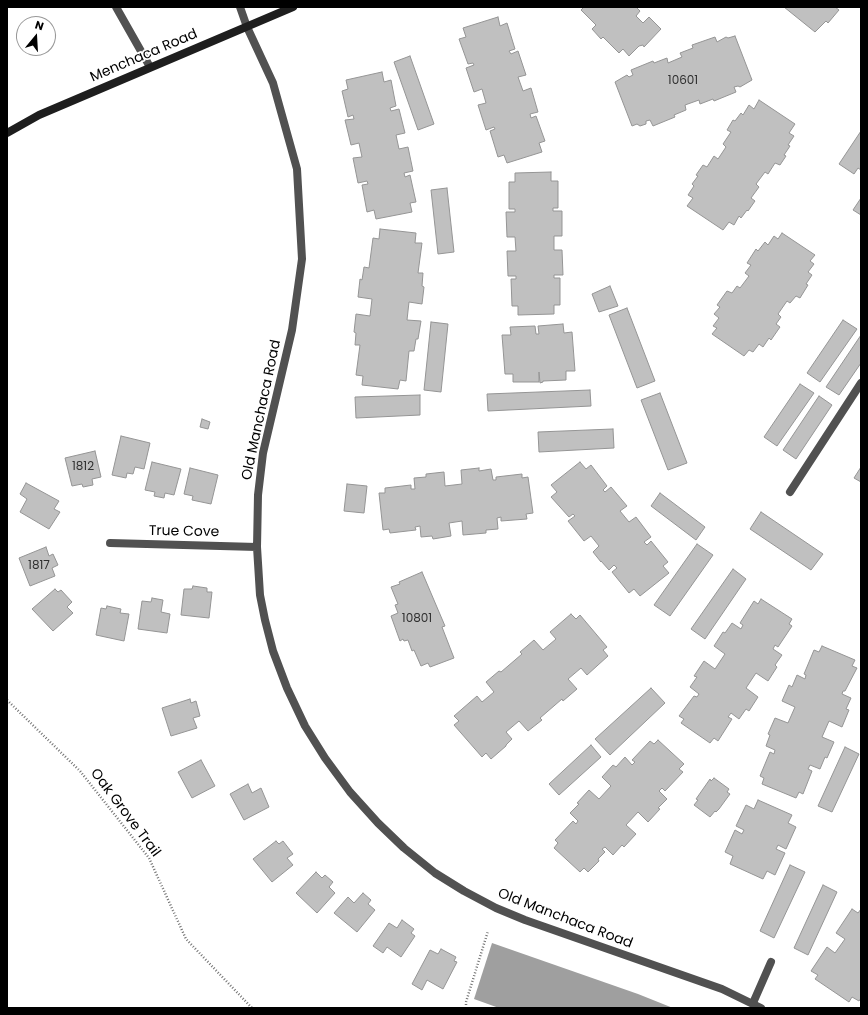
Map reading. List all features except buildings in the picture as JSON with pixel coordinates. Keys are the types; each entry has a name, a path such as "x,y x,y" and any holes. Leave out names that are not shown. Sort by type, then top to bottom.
{"main road":[{"name":"Menchaca Road","path":"7,133 39,115 293,7"}],"street":[{"path":"116,7 150,67"},
{"name":"Old Manchaca Road","path":"240,7 247,27 273,82 297,169 302,259 292,330 262,460 258,495 257,547 260,595 271,645 286,688 302,719 325,758 350,792 378,823 404,848 436,873 464,891 496,908 525,920 722,989 761,1008"},
{"path":"790,492 861,382"},
{"name":"True Cove","path":"110,543 257,547"},
{"path":"753,1003 771,962"}],"path":[{"name":"Oak Grove Trail","path":"7,700 80,771 149,858 186,939 252,1008"},
{"path":"466,1008 466,1002 488,931"}],"shaded area":[{"path":"492,943 638,994 673,1008 499,1008 474,999"}]}
